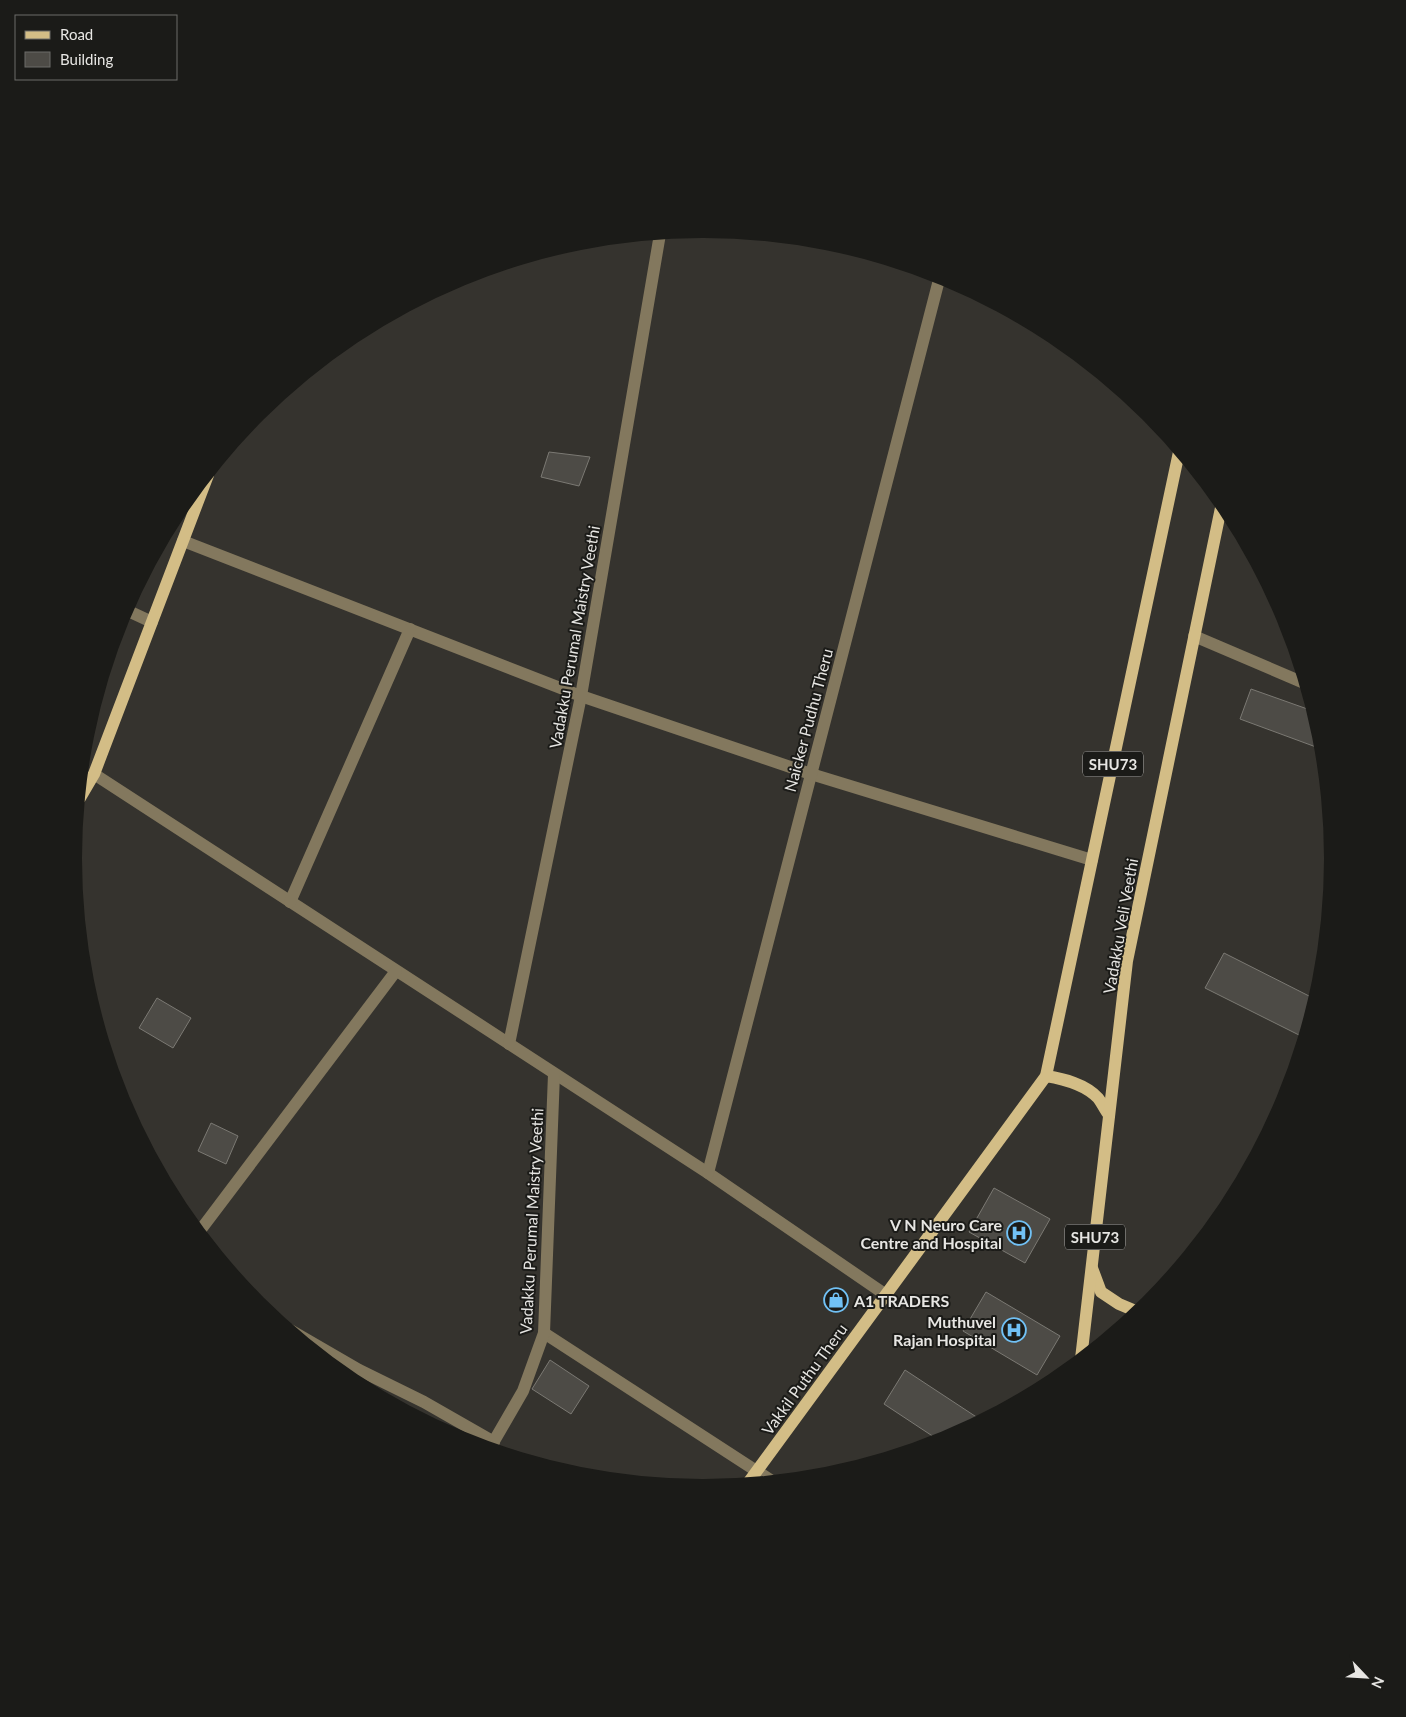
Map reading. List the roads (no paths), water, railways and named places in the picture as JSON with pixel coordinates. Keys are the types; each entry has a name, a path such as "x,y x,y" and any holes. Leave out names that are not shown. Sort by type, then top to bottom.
{"main road":[{"name":"SHU73","path":"1046,1076 1178,459"},
{"path":"87,786 94,774 200,496"},
{"name":"Vadakku Veli Veethi","path":"1082,1350 1127,960 1220,515"},
{"path":"1046,1076 1067,1080 1088,1090 1098,1098 1108,1115"},
{"name":"Vakkil Puthu Theru","path":"752,1477 1046,1076"},
{"path":"1091,1265 1101,1292 1118,1304 1130,1309"}],"street":[{"name":"Vadakku Perumal Maistry Veethi","path":"509,1044 581,696 659,239"},
{"name":"Naicker Pudhu Theru","path":"708,1173 938,284"},
{"path":"183,542 581,696 811,774 1092,860"},
{"path":"133,613 152,622"},
{"path":"290,902 410,629"},
{"path":"1194,636 1297,680"},
{"path":"94,774 708,1173 886,1295"},
{"path":"204,1226 396,971"},
{"name":"Vadakku Perumal Maistry Veethi","path":"494,1442 523,1391 544,1333 554,1074"},
{"path":"544,1333 765,1476"},
{"path":"322,1349 359,1370 424,1402 479,1437"}],"place":[{"name":"V N Neuro Care Centre and Hospital","path":"1019,1233"},
{"name":"A1 TRADERS","path":"836,1300"},
{"name":"Muthuvel Rajan Hospital","path":"1014,1330"}]}
